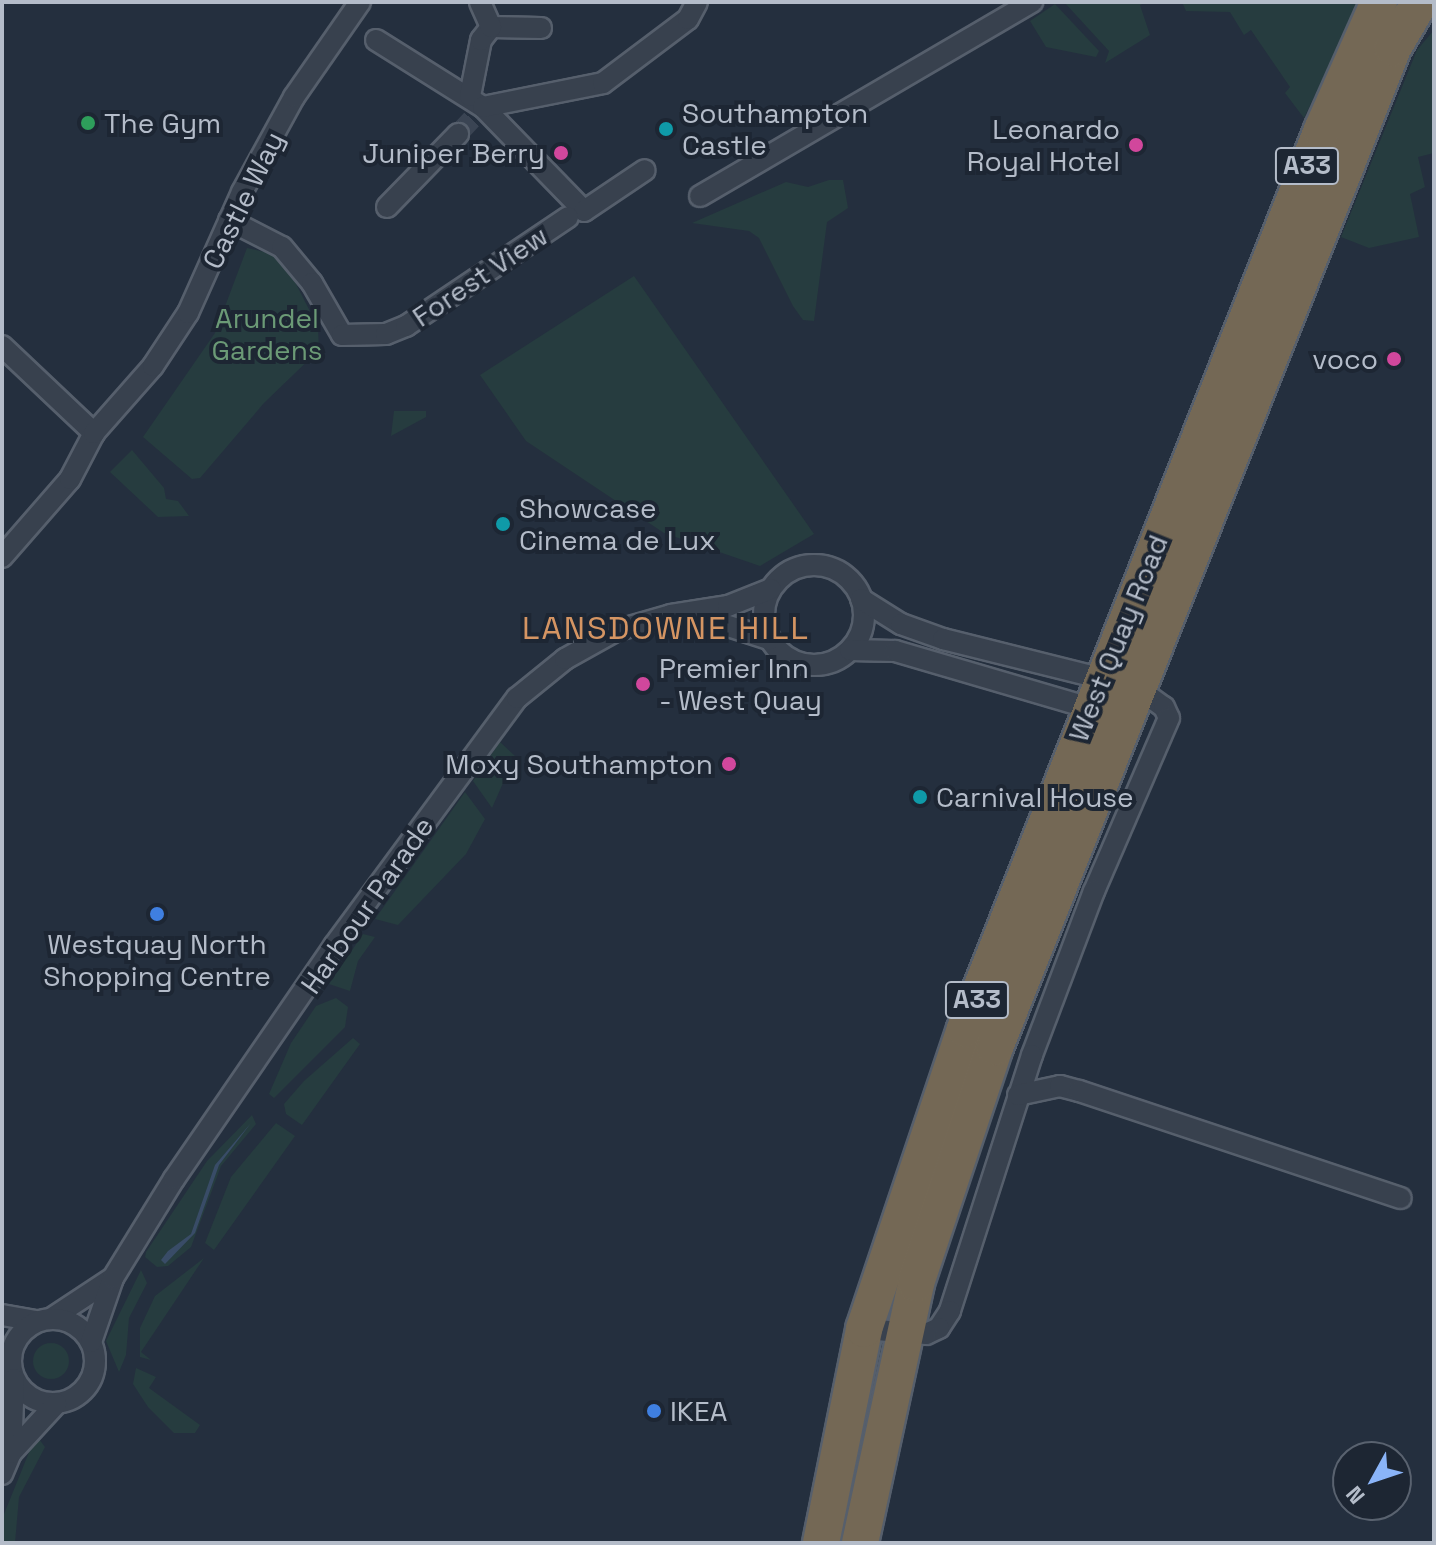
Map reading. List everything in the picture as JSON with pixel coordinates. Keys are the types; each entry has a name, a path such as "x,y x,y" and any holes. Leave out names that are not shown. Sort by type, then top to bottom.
{"highway":[{"name":"West Quay Road","path":"860,1543 904,1335 995,1047 1113,697 1322,130 1379,2"},
{"name":"West Quay Road","path":"821,1543 864,1329 965,1029 1113,697 1393,48 1420,2"}],"street":[{"name":"Castle Way","path":"2,557 70,479 94,433 153,366 188,313 229,220 294,97 360,2"},
{"path":"480,2 491,27"},
{"path":"476,106 603,83 688,19 697,2"},
{"path":"700,196 1032,2"},
{"path":"491,27 541,28"},
{"path":"476,106 481,40 491,27"},
{"path":"376,40 476,106 576,214"},
{"path":"387,207 458,134"},
{"name":"Forest View","path":"229,220 282,247 312,283 342,335 386,334 406,326 645,170"},
{"path":"2,346 94,433"},
{"path":"861,599 863,626 850,650 829,663 799,663 769,639 763,614 771,589 797,568 814,565 840,573 861,599 891,619 1113,697"},
{"name":"Harbour Parade","path":"91,1342 113,1278 174,1179 334,946 517,698 600,638 642,622 735,604 771,589"},
{"name":"Harbour Parade","path":"690,614 769,639"},
{"path":"850,650 895,651 1113,697"},
{"name":"West Quay Road","path":"864,1329 904,1335 939,1328 950,1311 1032,1055 1128,805 1169,718 1164,707 1113,697"},
{"path":"1032,1055 1046,1072 1079,1091"},
{"path":"1018,1095 1060,1086 1079,1091 1401,1198"},
{"name":"Harbour Parade","path":"45,1320 72,1310 113,1278"},
{"path":"2,1315 75,1325 91,1342 95,1359 89,1383 71,1400 56,1404 31,1398 9,1364"},
{"path":"11,1453 9,1364 17,1337 45,1320"},
{"path":"2,1474 11,1453 56,1404"}],"green space":[{"path":"1064,2 1147,2 1140,5 1150,35 1105,63 1109,51"},
{"path":"1182,2 1359,2 1304,118 1285,93 1290,87 1251,30 1244,35 1230,12 1186,11"},
{"path":"1055,4 1099,51 1096,57 1046,47 1030,21"},
{"path":"1434,30 1434,153 1418,157 1425,187 1410,194 1419,237 1369,248 1341,237 1417,50"},
{"path":"829,180 843,180 848,208 827,222 814,321 803,320 793,306 759,238 749,231 692,223 786,182 808,187"},
{"name":"Arundel Gardens","path":"247,248 273,254 293,278 318,327 319,350 264,403 200,478 192,479 143,437 215,333"},
{"path":"634,276 814,534 760,566 664,533 526,441 480,375"},
{"path":"394,411 426,411 426,417 391,436"},
{"path":"132,450 164,488 166,499 178,501 189,516 158,517 110,472"},
{"path":"500,742 515,756 492,808 473,781"},
{"path":"465,792 485,819 466,854 398,925 375,919"},
{"path":"363,934 375,937 358,961 350,991 329,984"},
{"path":"336,998 348,1007 345,1027 274,1098 269,1094 291,1043 316,1006"},
{"path":"353,1038 360,1044 302,1125 286,1114 284,1104 304,1081"},
{"path":"252,1115 256,1124 221,1166 191,1247 168,1266 157,1267 145,1257 146,1252 207,1161"},
{"path":"276,1123 295,1136 214,1250 205,1243 231,1177"},
{"path":"204,1258 141,1352 151,1360 140,1357 140,1328 155,1296"},
{"path":"141,1270 147,1283 129,1318 126,1355 119,1372 106,1341"},
{"path":"51,1343 64,1348 69,1361 64,1374 51,1379 38,1374 33,1361 38,1348"},
{"path":"136,1368 156,1377 149,1388 200,1425 195,1433 174,1433 148,1407 133,1384"},
{"path":"36,1435 45,1447 19,1497 15,1543 2,1543 2,1519"}],"water":[{"path":"251,1123 219,1165 195,1233 165,1264 161,1260 168,1251 191,1234 215,1165"}],"tunnel":[{"path":"458,134 475,116"}],"place":[{"name":"The Gym","path":"88,123"},
{"name":"Southampton Castle","path":"666,129"},
{"name":"Leonardo Royal Hotel","path":"1136,145"},
{"name":"Juniper Berry","path":"561,153"},
{"name":"voco","path":"1394,359"},
{"name":"Showcase Cinema de Lux","path":"503,524"},
{"name":"Premier Inn - West Quay","path":"643,684"},
{"name":"Moxy Southampton","path":"729,764"},
{"name":"Carnival House","path":"920,797"},
{"name":"Westquay North Shopping Centre","path":"157,914"},
{"name":"IKEA","path":"654,1411"}],"district":[{"name":"LANSDOWNE HILL","path":"666,628"}]}
